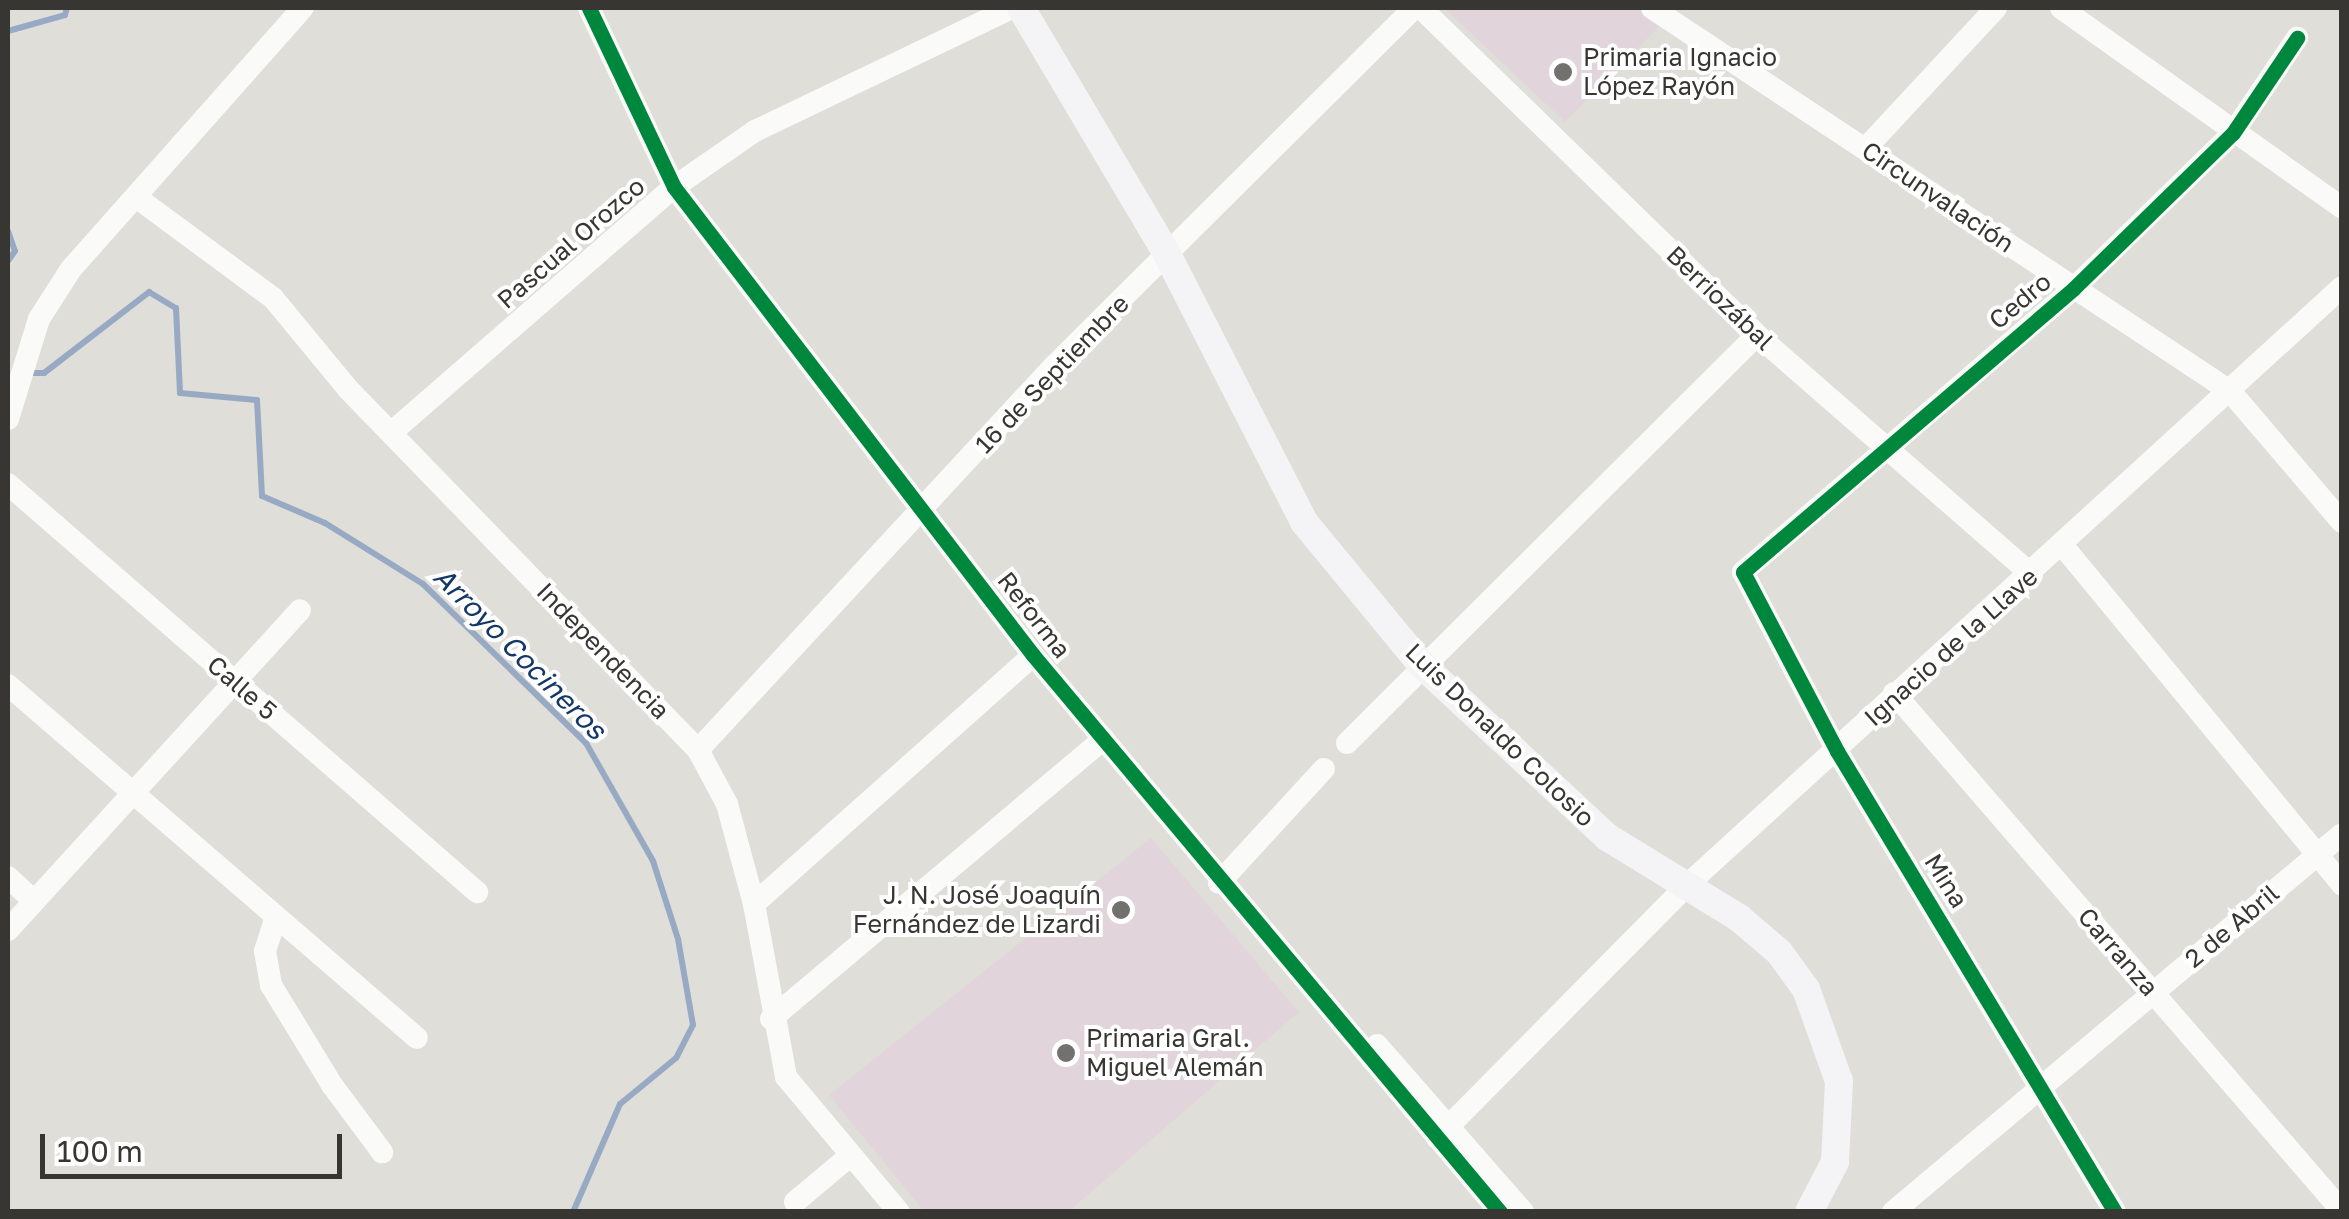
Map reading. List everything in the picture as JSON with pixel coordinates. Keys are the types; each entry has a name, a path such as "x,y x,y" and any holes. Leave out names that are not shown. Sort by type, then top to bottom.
{"main road":[{"name":"Luis Donaldo Colosio","path":"1021,8 1168,256 1304,522 1422,665 1607,837 1687,885 1780,952 1825,1027 1839,1081 1840,1126 1835,1162 1809,1212"}],"street":[{"path":"8,419 40,319 71,269 303,8"},
{"name":"Reforma","path":"589,8 674,187 1032,655 1443,1133 1523,1212"},
{"name":"Pascual Orozco","path":"392,432 674,187 755,131 1012,8"},
{"name":"16 de Septiembre","path":"698,750 1053,367 1418,8"},
{"name":"Berriozábal","path":"1418,8 1757,335 2032,575"},
{"name":"Circunvalación","path":"1652,8 2230,391 2342,522"},
{"path":"1866,148 1996,8"},
{"path":"2061,8 2342,208"},
{"name":"Cedro","path":"1744,572 2073,289 2233,133 2297,38"},
{"name":"Independencia","path":"136,197 273,298 392,432 698,750 727,804 754,904 771,1019 786,1076 898,1212"},
{"name":"Ignacio de la Llave","path":"1443,1133 1687,885 1837,751 1894,693 2032,575 2342,287"},
{"path":"1347,743 1757,335"},
{"name":"Calle 5","path":"8,484 477,892"},
{"path":"2063,546 2342,884"},
{"name":"Mina","path":"1744,572 1837,751 2042,1084 2114,1212"},
{"path":"8,930 300,610"},
{"path":"754,904 1032,655"},
{"path":"8,685 417,1038"},
{"name":"Carranza","path":"1894,693 2342,1212"},
{"path":"771,1019 1104,739"},
{"path":"1221,875 1324,768"},
{"name":"2 de Abril","path":"1893,1212 2342,834"},
{"path":"8,878 34,901"},
{"path":"276,917 266,950 271,985 332,1086 382,1152"},
{"name":"Reforma","path":"1443,1133 1500,1212"},
{"path":"794,1202 851,1155"}],"shaded area":[{"name":"Primaria Ignacio López Rayón","path":"1444,8 1638,8 1664,22 1565,122"},
{"name":"Primaria Gral. Miguel Alemán","path":"1151,838 1299,1012 1069,1211 924,1211 829,1095"}],"waterway":[{"name":"Arroyo Cocineros","path":"8,31 65,15 67,8"},
{"name":"Arroyo Cocineros","path":"8,231 15,251 8,261"},
{"name":"Arroyo Cocineros","path":"29,373 44,373 149,292 176,308 180,393 257,400 262,496 325,523 423,584 586,743 653,861 678,939 693,1025 676,1058 620,1104 573,1212"}],"cycle path":[{"path":"589,8 674,187 1033,655 1500,1212"},
{"path":"2115,1212 1837,751 1743,572 2073,289 2233,133 2297,38"}],"place":[{"name":"Primaria Ignacio López Rayón","path":"1563,72"},
{"name":"J. N. José Joaquín Fernández de Lizardi","path":"1121,910"},
{"name":"Primaria Gral. Miguel Alemán","path":"1066,1053"}]}
